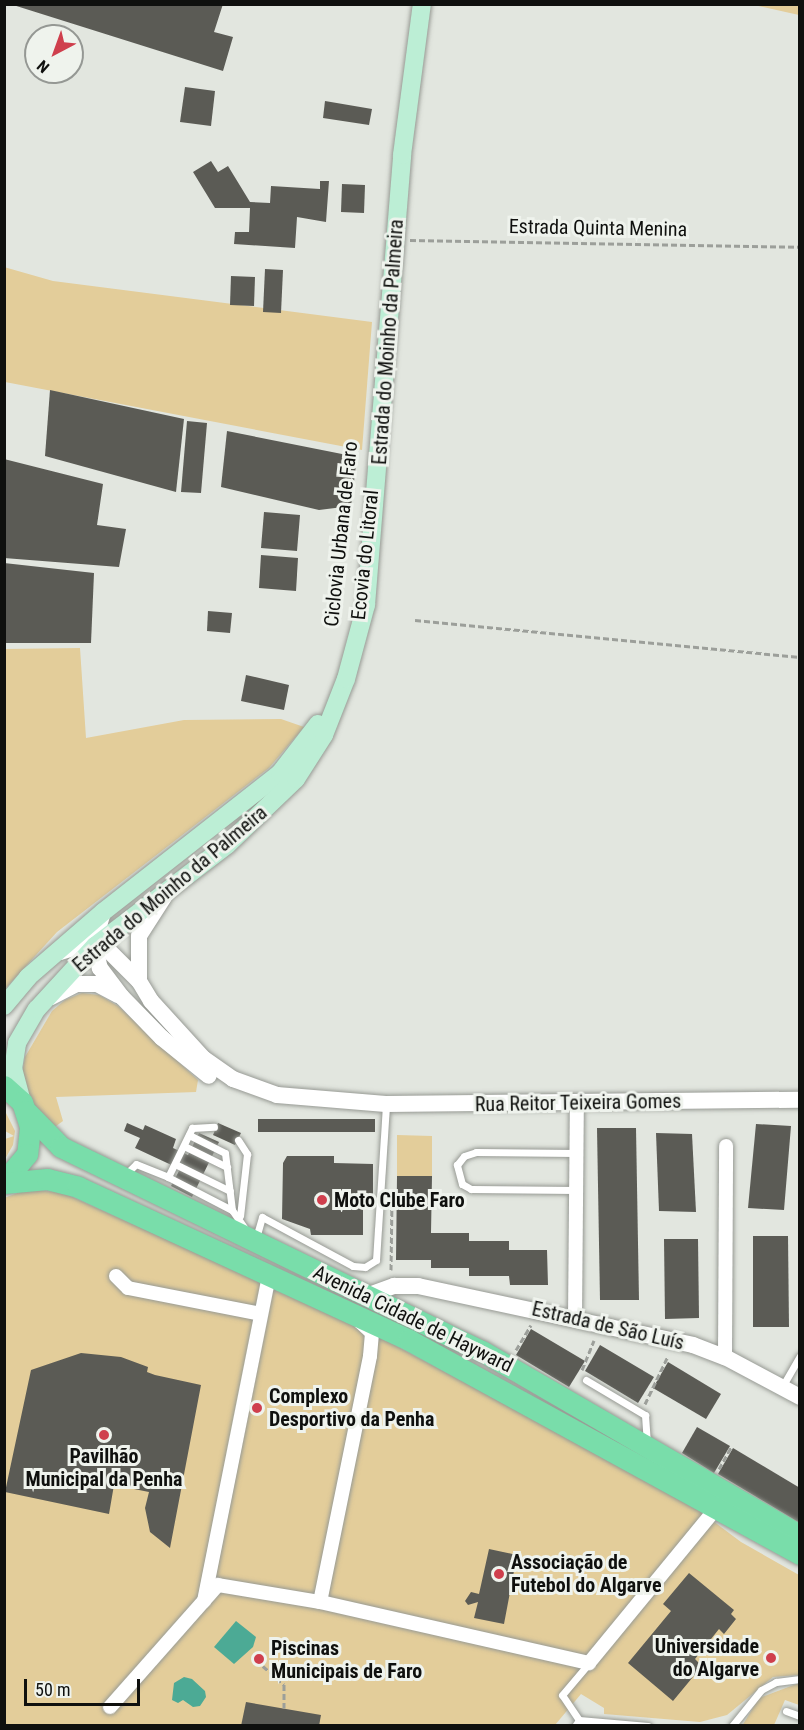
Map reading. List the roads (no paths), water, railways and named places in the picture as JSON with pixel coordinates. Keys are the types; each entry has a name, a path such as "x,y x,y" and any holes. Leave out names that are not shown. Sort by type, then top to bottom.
{"main road":[{"name":"Estrada do Moinho da Palmeira","path":"24,1106 13,1069 17,1043 37,1009 95,946 227,845 296,779 324,735 346,679 366,605 402,155 422,4"},
{"name":"Estrada do Moinho da Palmeira","path":"4,1006 28,977 103,912 280,773 313,733 346,679"},
{"name":"Avenida Cidade de Hayward","path":"4,1086 61,1147 400,1309 507,1364 800,1535"},
{"path":"4,1182 27,1154 30,1127 24,1106"},
{"name":"Avenida Cidade de Hayward","path":"4,1182 47,1179 78,1187 402,1340 718,1506 800,1554"}],"street":[{"path":"139,981 139,936 172,887"},
{"path":"103,912 95,946 100,968 122,997 183,1057 225,1085 295,1106 357,1104"},
{"path":"52,956 72,946 106,948 139,981 175,1032 233,1079 277,1095 357,1104"},
{"path":"37,1009 60,989 76,984 97,984 122,997"},
{"name":"Rua Reitor Teixeira Gomes","path":"357,1104 800,1100"},
{"path":"575,1318 577,1103"},
{"path":"725,1357 726,1146"},
{"path":"117,1276 128,1288 261,1314"},
{"path":"204,1603 269,1277"},
{"path":"369,1295 406,1286"},
{"path":"400,1309 397,1293 406,1286"},
{"name":"Estrada de São Luís","path":"406,1286 575,1318 677,1341 725,1357 800,1397"},
{"path":"320,1602 370,1356 372,1333 354,1317"},
{"path":"370,1356 376,1344 384,1339 402,1340"},
{"path":"111,1707 218,1585 231,1585 320,1602 589,1662 718,1506"}],"lane":[{"path":"253,1239 262,1217 353,1266 364,1267 376,1260 386,1104"},
{"path":"168,1177 192,1128 214,1127"},
{"path":"189,1135 225,1153 232,1210"},
{"path":"238,1140 248,1154 240,1216"},
{"path":"184,1146 227,1167"},
{"path":"576,1153 476,1152 464,1156 457,1165 462,1184 471,1189 576,1190"},
{"path":"113,1173 125,1175 136,1164 168,1177 232,1210 240,1216 253,1239"},
{"path":"175,1164 230,1191"},
{"path":"782,1387 800,1356"},
{"path":"586,1380 645,1415 647,1446"},
{"path":"589,1662 562,1695 577,1723 648,1725"},
{"path":"732,1725 761,1690 776,1682 800,1679"},
{"path":"786,1711 800,1716"}],"place":[{"name":"Moto Clube Faro","path":"322,1200"},
{"name":"Complexo Desportivo da Penha","path":"257,1408"},
{"name":"Pavilhão Municipal da Penha","path":"104,1435"},
{"name":"Associação de Futebol do Algarve","path":"499,1574"},
{"name":"Universidade do Algarve","path":"771,1658"},
{"name":"Piscinas Municipais de Faro","path":"259,1659"}]}
